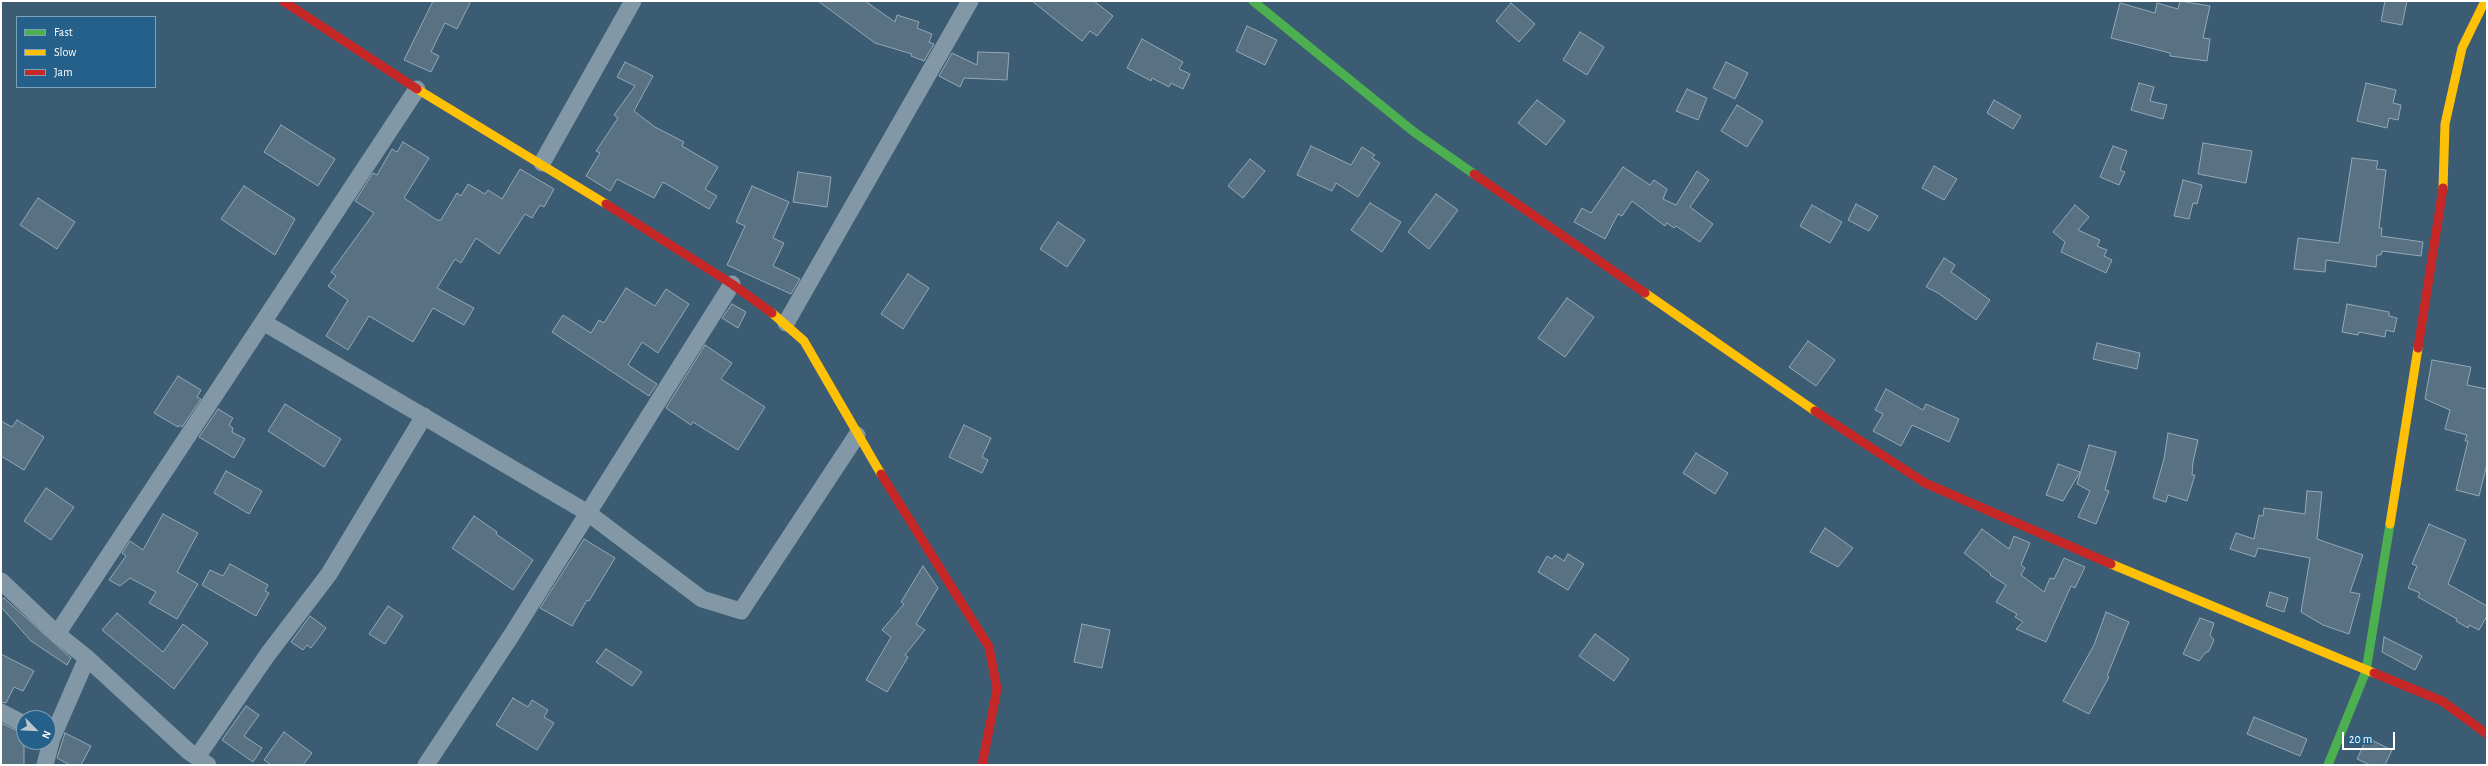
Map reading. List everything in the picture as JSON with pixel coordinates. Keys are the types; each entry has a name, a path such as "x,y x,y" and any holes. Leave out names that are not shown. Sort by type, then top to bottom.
{"street":[{"path":"283,1 417,89 542,163 732,284 786,323 804,341 857,435 990,647 997,689 982,765"},
{"path":"542,163 633,1"},
{"path":"786,323 970,1"},
{"path":"1253,1 1414,132 1848,434 1925,483 2366,671 2442,701 2487,734"},
{"path":"2328,765 2366,671 2442,202 2445,124 2462,48 2486,1"},
{"path":"57,634 417,89"},
{"path":"426,765 511,636 732,284"},
{"path":"264,322 588,513 702,599 741,611 857,435"},
{"path":"1,581 57,634 87,658 203,761 268,654 329,574 424,416"},
{"path":"56,724 87,658"},
{"path":"1,712 16,720"},
{"path":"45,765 48,750"}],"building":[{"path":"433,1 471,1 457,29 445,23 431,52 439,56 431,72 404,60"},
{"path":"818,1 865,1 895,22 897,15 919,22 917,28 932,34 929,42 934,44 924,61 911,56 912,54 875,43"},
{"path":"1032,1 1094,1 1113,16 1097,36 1090,31 1082,41"},
{"path":"2180,1 2210,6 2203,38 2210,39 2207,61 2170,56 2170,53 2111,38 2120,3 2155,13 2157,3 2178,9"},
{"path":"2385,1 2407,1 2402,25 2381,21"},
{"path":"1511,3 1535,24 1519,42 1496,21"},
{"path":"1247,26 1277,40 1265,65 1236,51"},
{"path":"1580,32 1604,47 1587,75 1563,60"},
{"path":"1142,39 1183,62 1179,69 1190,74 1183,89 1171,83 1169,87 1152,78 1151,81 1127,68"},
{"path":"978,52 1009,53 1007,80 964,78 960,87 939,76 952,53 977,65"},
{"path":"625,62 653,76 634,111 655,127 684,142 682,146 718,167 705,189 717,196 709,209 663,182 654,198 617,179 610,191 586,176 600,153 596,151 618,118 614,115 635,86 617,77"},
{"path":"1726,62 1748,73 1735,99 1713,88"},
{"path":"2139,83 2154,87 2150,101 2167,105 2163,119 2131,110"},
{"path":"2366,83 2396,90 2393,103 2401,105 2398,120 2389,118 2387,128 2357,121"},
{"path":"1687,89 1707,98 1698,120 1676,111"},
{"path":"1537,100 1565,121 1546,145 1518,123"},
{"path":"1994,100 2021,116 2013,129 1987,113"},
{"path":"1737,105 1763,121 1747,147 1721,131"},
{"path":"281,125 335,159 318,186 264,152"},
{"path":"403,142 429,158 404,198 437,220 441,220 457,193 461,196 468,184 485,194 488,190 502,199 520,169 554,189 544,207 540,205 532,218 525,214 499,254 476,238 461,263 455,259 437,288 474,308 464,325 433,308 413,342 369,316 348,350 326,336 348,300 328,286 336,276 331,272 374,213 355,201 373,173 377,175 392,149 397,152"},
{"path":"2203,143 2252,151 2246,183 2198,174"},
{"path":"1311,146 1351,165 1362,147 1375,155 1372,158 1380,163 1358,197 1336,183 1332,191 1297,175"},
{"path":"2113,146 2127,151 2120,170 2125,172 2119,185 2100,177"},
{"path":"2352,158 2378,161 2376,169 2386,170 2379,228 2382,228 2381,236 2423,242 2421,256 2382,251 2381,255 2377,255 2376,267 2326,260 2325,272 2294,269 2298,238 2339,243"},
{"path":"1250,159 1265,171 1243,198 1228,186"},
{"path":"1934,166 1957,179 1944,200 1922,188"},
{"path":"1623,167 1650,185 1654,180 1667,189 1663,199 1676,205 1697,171 1709,180 1690,207 1713,224 1700,242 1676,226 1674,228 1667,223 1665,226 1632,201 1622,216 1618,214 1605,239 1574,222 1582,208 1591,213"},
{"path":"798,172 831,177 827,207 793,202"},
{"path":"2183,180 2202,185 2197,204 2193,203 2189,219 2174,216"},
{"path":"244,186 295,219 275,255 221,219"},
{"path":"752,186 789,202 773,238 784,243 773,266 800,279 791,294 727,265 745,226 736,222"},
{"path":"1436,194 1458,210 1429,249 1408,232"},
{"path":"38,198 75,222 57,249 20,225"},
{"path":"1370,203 1401,222 1382,252 1351,230"},
{"path":"1856,204 1878,216 1869,231 1848,220"},
{"path":"1812,205 1842,222 1830,243 1800,226"},
{"path":"2075,205 2089,217 2078,230 2100,240 2097,246 2107,250 2104,256 2112,260 2106,273 2061,252 2065,242 2053,232"},
{"path":"1058,222 1085,240 1067,267 1040,249"},
{"path":"1944,258 1955,265 1951,272 1990,300 1976,320 1938,293 1926,287"},
{"path":"908,274 929,288 903,329 881,314"},
{"path":"626,288 655,306 666,289 689,304 658,353 642,342 628,365 657,384 649,396 552,332 563,315 591,333 599,320 604,323"},
{"path":"1567,298 1594,317 1565,357 1538,338"},
{"path":"732,304 746,312 738,328 722,318"},
{"path":"2347,304 2389,312 2389,316 2397,318 2394,332 2386,330 2385,337 2359,332 2358,335 2342,332"},
{"path":"1808,341 1835,360 1816,386 1789,367"},
{"path":"2097,343 2140,353 2137,369 2093,359"},
{"path":"705,345 732,363 721,379 765,407 738,450 693,422 691,425 666,408"},
{"path":"2432,360 2471,367 2467,385 2487,389 2487,464 2479,496 2456,490 2468,441 2465,441 2467,435 2445,429 2450,410 2425,399"},
{"path":"178,376 201,390 197,397 201,399 182,427 179,425 178,427 154,413"},
{"path":"1886,389 1923,410 1926,404 1959,419 1949,442 1912,425 1901,446 1873,431 1883,414 1875,410"},
{"path":"285,404 341,439 324,467 268,431"},
{"path":"218,409 233,418 229,425 233,428 232,432 245,439 234,458 199,437"},
{"path":"17,420 44,437 24,470 1,456 1,421 12,427"},
{"path":"964,425 991,438 982,457 988,460 982,473 949,457"},
{"path":"2168,433 2198,440 2193,462 2192,475 2195,475 2187,501 2168,495 2166,502 2153,498 2164,459"},
{"path":"2089,445 2116,452 2105,490 2109,491 2096,524 2078,517 2090,491 2077,484"},
{"path":"1696,453 1728,473 1715,494 1683,473"},
{"path":"2058,464 2080,472 2063,501 2046,495"},
{"path":"226,471 262,491 249,514 214,493"},
{"path":"46,488 74,507 51,540 24,521"},
{"path":"2307,491 2322,492 2317,539 2363,555 2350,592 2360,594 2349,634 2323,625 2301,612 2310,558 2258,548 2255,557 2230,549 2236,533 2254,539 2259,515 2263,516 2264,508 2305,514"},
{"path":"163,514 198,533 177,572 198,584 177,619 149,603 156,592 130,578 120,586 109,580 126,556 122,553 130,541 143,550"},
{"path":"474,516 497,532 496,534 533,560 513,590 452,548"},
{"path":"2429,524 2466,540 2448,584 2487,606 2487,616 2479,630 2469,625 2468,628 2456,621 2457,619 2418,597 2420,593 2408,588 2417,566 2412,564"},
{"path":"1825,528 1853,548 1838,567 1810,552"},
{"path":"1982,529 2009,549 2014,536 2030,543 2021,565 2025,568 2021,575 2044,592 2050,578 2054,579 2064,558 2085,567 2075,588 2071,586 2046,642 2016,629 2023,622 2015,617 2017,614 1996,602 2006,585 1990,575 1991,574 1964,553"},
{"path":"584,539 615,558 589,601 587,600 572,626 540,608"},
{"path":"1568,554 1584,564 1568,590 1538,572 1547,556 1552,559 1555,555 1564,561"},
{"path":"230,564 268,585 265,591 269,593 256,616 202,585 210,570 223,576"},
{"path":"923,566 938,588 916,624 925,630 905,655 908,657 887,692 866,680 891,637 882,630 904,604 901,602"},
{"path":"2270,592 2288,598 2284,612 2266,606"},
{"path":"4,598 71,658 67,665 31,641 1,607 1,600"},
{"path":"388,606 403,616 385,644 369,634"},
{"path":"2106,612 2129,622 2107,676 2109,677 2089,714 2063,701 2094,645"},
{"path":"117,613 163,652 183,624 208,643 174,689 102,630"},
{"path":"310,616 326,628 311,648 307,645 303,650 291,642"},
{"path":"2200,618 2214,623 2210,635 2214,640 2209,651 2205,653 2199,661 2183,654"},
{"path":"1082,624 1110,630 1102,668 1074,662"},
{"path":"1595,634 1629,659 1614,681 1579,656"},
{"path":"2384,637 2422,656 2415,670 2382,652"},
{"path":"606,649 642,672 632,686 596,662"},
{"path":"1,654 34,671 23,691 14,687 6,703 1,702"},
{"path":"513,698 528,707 532,700 548,710 544,717 554,723 537,750 496,725"},
{"path":"246,706 259,715 244,736 262,748 253,762 222,740"},
{"path":"2254,717 2307,739 2300,756 2247,734"},
{"path":"1,723 16,730 16,750 24,750 24,765 1,765"},
{"path":"284,732 312,753 303,765 271,765 264,760"},
{"path":"65,733 91,746 81,765 70,765 57,758"},
{"path":"2367,738 2392,750 2385,765 2370,765 2357,759"}],"traffic: fast":[{"path":"1253,1 1414,132 1474,174"},
{"path":"2328,765 2366,671 2390,524"}],"traffic: slow":[{"path":"2443,188 2445,124 2462,48 2485,1"},
{"path":"417,89 606,204"},
{"path":"1645,293 1815,411"},
{"path":"772,313 804,341 881,474"},
{"path":"2390,524 2418,348"},
{"path":"2111,564 2374,673"}],"traffic: jam":[{"path":"283,1 417,89"},
{"path":"1474,174 1645,293"},
{"path":"2418,348 2443,188"},
{"path":"606,204 732,284 772,313"},
{"path":"1815,411 1925,483 2111,564"},
{"path":"881,474 989,647 997,689 982,765"},
{"path":"2374,673 2442,701 2487,734"}]}
